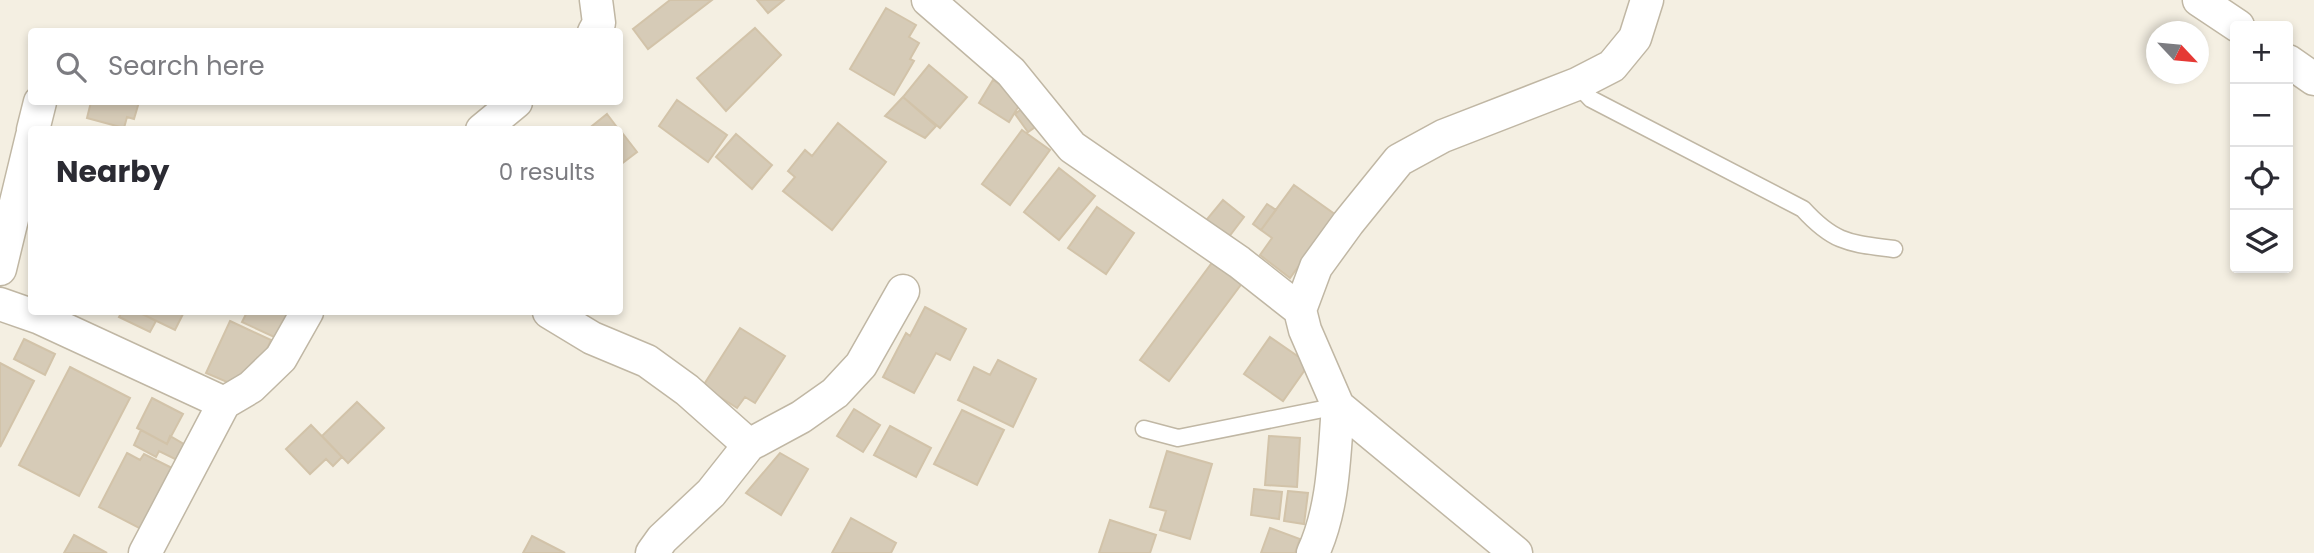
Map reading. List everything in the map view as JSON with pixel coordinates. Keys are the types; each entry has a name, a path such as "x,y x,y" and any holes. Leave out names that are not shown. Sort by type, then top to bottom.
{"street":[{"path":"596,0 599,23 596,28"},
{"path":"928,0 1011,72 1072,147 1239,262 1300,310"},
{"path":"1517,553 1338,406 1305,330 1300,310 1316,267 1399,160 1444,136 1577,84 1612,66 1634,38 1647,0"},
{"path":"2199,0 2230,21"},
{"path":"2293,64 2314,79"},
{"path":"34,126 39,105"},
{"path":"487,126 512,105"},
{"path":"0,268 28,152"},
{"path":"652,553 662,539 711,493 749,445 801,417 835,393 861,365 903,291"},
{"path":"0,304 28,314"},
{"path":"31,315 224,402"},
{"path":"145,553 224,402 251,387 281,358 305,315"},
{"path":"554,315 592,338 647,361 687,390 749,445"},
{"path":"1313,553 1321,536 1332,488 1338,406"}],"lane":[{"path":"1577,84 1591,99 1803,209 1820,228 1849,243 1894,249"},
{"path":"1144,429 1178,438 1338,406"}],"building":[{"path":"670,0 712,0 648,49 633,29"},
{"path":"757,0 784,0 768,13"},
{"path":"886,8 916,25 909,37 919,43 910,59 914,61 894,95 850,69"},
{"path":"755,28 781,55 726,111 697,78"},
{"path":"929,65 967,97 940,128 903,97"},
{"path":"993,80 1023,99 1009,122 979,103"},
{"path":"903,97 936,126 925,138 885,116"},
{"path":"677,100 727,135 708,162 659,126"},
{"path":"1028,104 1041,123 1028,132 1015,114"},
{"path":"90,105 138,105 134,119 127,117 125,126 87,118"},
{"path":"607,114 616,126 592,126"},
{"path":"838,123 886,162 832,230 783,191 795,177 788,171 805,150 812,156"},
{"path":"1022,130 1050,150 1010,205 982,184"},
{"path":"623,134 637,152 623,163"},
{"path":"736,134 772,165 752,189 716,157"},
{"path":"1059,168 1095,196 1059,240 1024,212"},
{"path":"1294,185 1336,215 1290,278 1260,255 1272,238 1261,230"},
{"path":"1223,200 1244,217 1225,242 1203,224"},
{"path":"1267,204 1276,210 1261,230 1253,224"},
{"path":"1097,207 1134,233 1106,274 1068,248"},
{"path":"1214,260 1243,282 1169,381 1140,360"},
{"path":"925,307 966,329 950,360 936,353 914,393 883,377 906,333 910,336"},
{"path":"144,315 182,315 175,330"},
{"path":"145,315 156,321 150,332 119,317"},
{"path":"246,315 298,315 285,342 242,322"},
{"path":"230,321 271,340 262,361 257,358 247,381 238,376 234,385 206,373"},
{"path":"740,328 785,356 755,403 745,397 737,408 703,386"},
{"path":"1270,337 1309,364 1283,401 1244,374"},
{"path":"24,339 55,354 45,375 14,359"},
{"path":"998,360 1036,379 1013,427 958,400 974,367 990,375"},
{"path":"0,363 34,381 0,447"},
{"path":"70,367 130,398 79,496 19,465"},
{"path":"152,398 183,414 167,444 137,428"},
{"path":"357,402 384,428 348,463 322,436"},
{"path":"854,409 880,425 863,452 837,436"},
{"path":"962,410 1004,430 977,485 934,464"},
{"path":"311,425 342,457 333,466 326,459 310,474 286,449"},
{"path":"890,426 931,448 916,477 874,455"},
{"path":"141,430 167,444 170,436 187,446 179,461 159,451 156,457 134,445"},
{"path":"1269,436 1300,438 1297,487 1265,485"},
{"path":"1167,451 1212,464 1190,539 1160,530 1166,511 1150,507"},
{"path":"127,453 140,460 144,454 172,468 141,529 99,507"},
{"path":"780,453 808,469 781,515 746,493"},
{"path":"1254,489 1282,492 1279,519 1251,515"},
{"path":"1288,491 1308,493 1304,524 1284,521"},
{"path":"851,518 896,543 891,553 832,553"},
{"path":"1110,520 1156,535 1150,553 1099,553"},
{"path":"1270,528 1300,539 1295,553 1261,553"},
{"path":"74,535 107,553 64,553"},
{"path":"532,536 565,553 523,553"}]}
